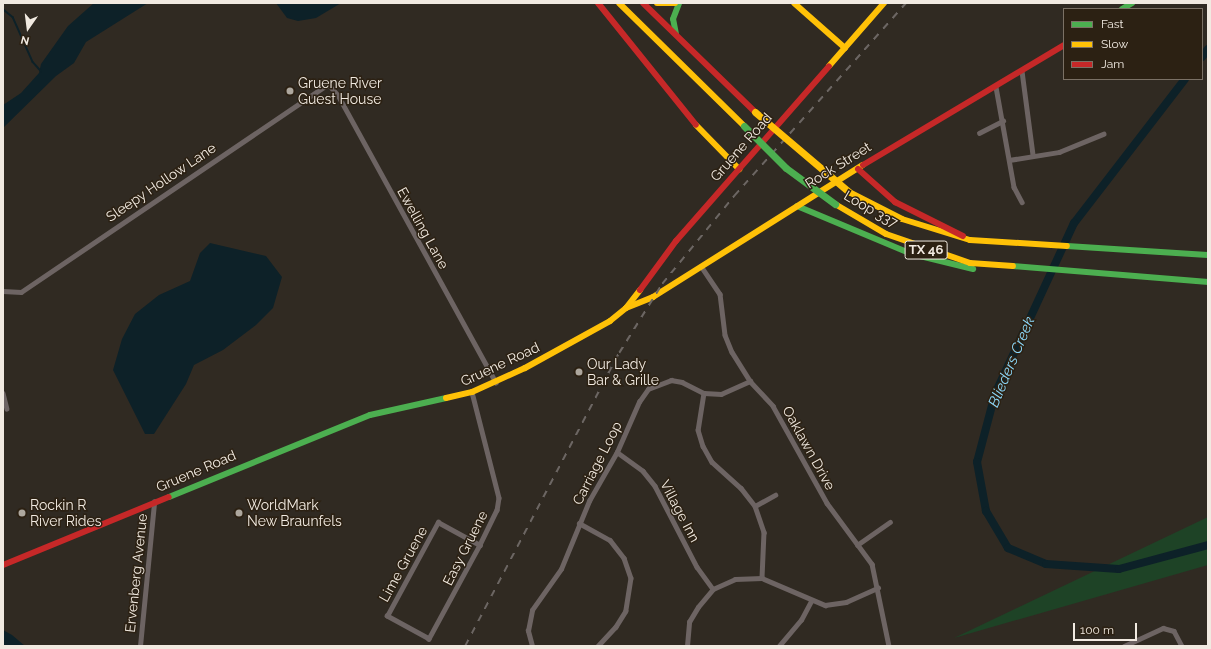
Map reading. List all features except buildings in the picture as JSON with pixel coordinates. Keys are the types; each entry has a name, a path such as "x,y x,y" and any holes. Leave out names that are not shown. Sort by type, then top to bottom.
{"main road":[{"path":"598,3 680,108 739,169"},
{"name":"Loop 337","path":"619,3 792,173 835,204 886,234 948,258 1026,270 1208,282"},
{"name":"Loop 337","path":"643,3 755,112 849,192 902,219 970,240 986,242 1136,252 1208,254"},
{"path":"657,3 674,3"},
{"path":"676,34 673,20 679,3"},
{"path":"794,3 845,48"},
{"name":"Gruene Road","path":"3,565 370,415 472,392 496,382 604,325 626,308 676,241 884,3"},
{"name":"Rock Street","path":"626,308 641,304 858,168 1063,46"},
{"path":"858,168 874,186 895,202 970,240"},
{"path":"797,206 912,254 986,271 1026,270"}],"street":[{"path":"1022,71 1033,155"},
{"name":"Sleepy Hollow Lane","path":"3,290 21,292 320,87 331,85"},
{"name":"Ewelling Lane","path":"331,85 496,382"},
{"path":"996,87 1014,187 1022,202"},
{"path":"979,134 1003,121"},
{"path":"1009,160 1059,152 1103,134"},
{"name":"Oaklawn Drive","path":"701,266 720,294 730,346 750,381 773,406 827,503 872,564 889,646"},
{"name":"Carriage Loop","path":"532,646 528,631 532,610 562,569 579,523 617,452 639,402 648,389 671,380 682,382 704,393 731,392 750,381"},
{"name":"Easy Gruene","path":"387,616 429,639 480,545 497,510 499,498 472,392"},
{"path":"3,393 7,409"},
{"path":"704,393 698,430 703,446 712,462 741,488 755,506 764,532 762,578"},
{"name":"Village Inn","path":"617,452 643,471 655,486 697,567 713,590"},
{"path":"755,506 775,495"},
{"name":"Ervenberg Avenue","path":"140,646 154,502"},
{"name":"Lime Gruene","path":"387,616 438,522 480,545"},
{"path":"857,545 890,522"},
{"path":"579,523 610,540 624,558 631,578 626,611 616,627 598,646"},
{"path":"687,646 689,622 713,590 735,579 762,578 811,601 834,605 878,588"},
{"path":"779,646 801,620 811,601"},
{"path":"1124,646 1159,629 1171,629 1182,646"}],"green space":[{"path":"1208,517 1208,565 954,638"}],"water":[{"path":"94,3 148,3 86,42 74,63 56,76 3,128 3,105 21,93 39,73 41,64 68,26"},
{"path":"276,3 341,3 316,18 298,21 287,18"},
{"path":"210,243 266,256 282,277 273,308 256,325 223,350 194,365 186,384 154,434 145,434 113,370 122,339 135,314 159,295 190,281 200,253"},
{"path":"3,630 12,635 25,646 3,646"}],"waterway":[{"path":"3,9 13,17 33,62 41,71"},
{"name":"Blieders Creek","path":"1203,56 1208,49"},
{"name":"Blieders Creek","path":"1184,80 1074,223 995,394 977,462 986,511 1008,548 1046,564 1119,569 1208,545"}],"railway":[{"path":"465,646 619,353 662,284 734,196 906,3"}],"traffic: fast":[{"path":"676,34 673,19 679,3"},
{"path":"1124,8 1132,3"},
{"path":"744,126 786,168 835,204"},
{"path":"797,206 912,254 973,269"},
{"path":"1067,246 1208,255"},
{"path":"1013,266 1208,282"},
{"path":"169,497 370,415 446,398"}],"traffic: slow":[{"path":"619,3 744,126"},
{"path":"657,3 675,3"},
{"path":"794,3 845,48"},
{"path":"829,66 884,3"},
{"path":"755,112 849,192"},
{"path":"696,125 739,169"},
{"path":"626,308 653,297 863,165"},
{"path":"849,192 902,219 970,240 1067,246"},
{"path":"835,204 886,234 970,263 1013,266"},
{"path":"446,398 472,392 525,368 610,321 626,308 640,290"}],"traffic: jam":[{"path":"598,3 696,125"},
{"path":"643,3 755,112"},
{"path":"863,165 1063,46"},
{"path":"640,290 676,241 829,66"},
{"path":"858,169 895,202 963,236"},
{"path":"3,565 169,497"}],"place":[{"name":"Gruene River Guest House","path":"290,91"},
{"name":"Our Lady Bar & Grille","path":"579,372"},
{"name":"Rockin R River Rides","path":"22,513"},
{"name":"WorldMark New Braunfels","path":"239,513"}]}
